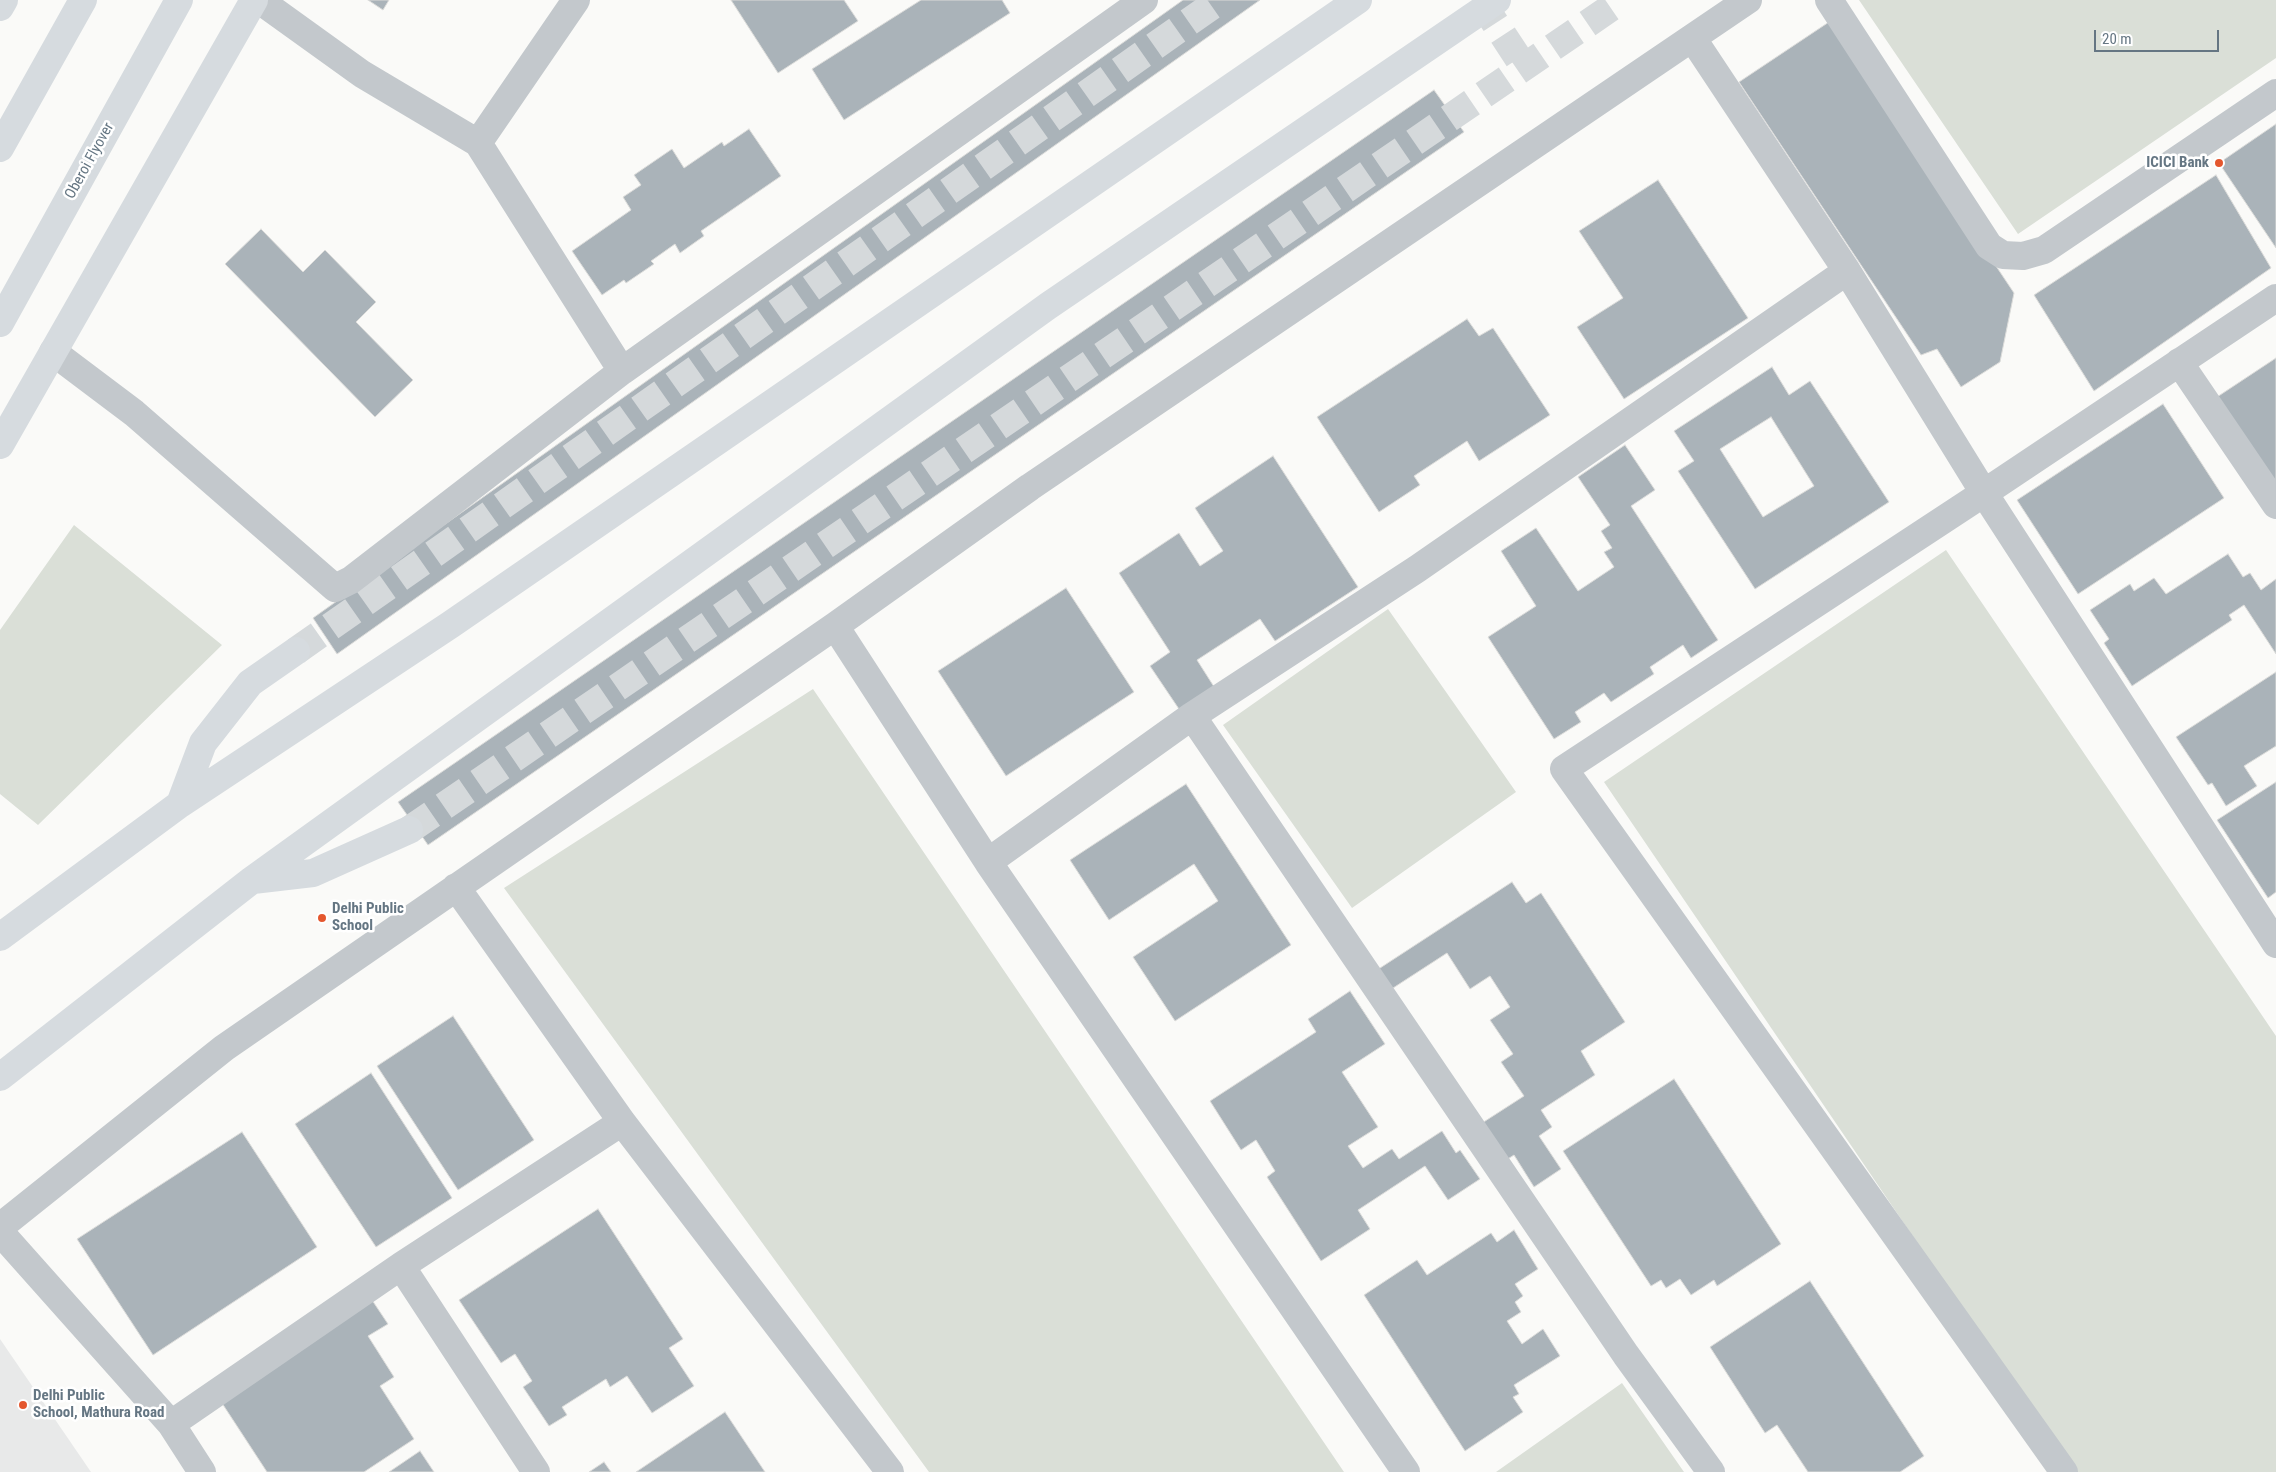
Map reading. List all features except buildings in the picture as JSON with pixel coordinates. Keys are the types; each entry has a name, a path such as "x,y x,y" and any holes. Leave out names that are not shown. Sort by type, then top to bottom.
{"main road":[{"path":"0,7 4,0"},
{"path":"0,148 84,0"},
{"name":"Oberoi Flyover","path":"0,323 179,0"},
{"path":"0,444 254,0"},
{"path":"0,937 180,804 450,625 1358,0"},
{"path":"0,1077 252,880 1048,306 1497,0"},
{"path":"180,804 203,743 250,684 296,651"},
{"path":"252,880 313,873 409,830"}],"street":[{"path":"259,0 362,74 478,143 622,371"},
{"path":"478,143 576,0"},
{"path":"53,352 134,413 335,588 351,580 622,371 1144,0"},
{"path":"0,1227 224,1048 835,626 1030,487 1748,0"},
{"path":"1829,0 1989,246 2003,255 2023,256 2044,250 2276,93"},
{"path":"1693,39 1846,271 1984,492 2276,944"},
{"path":"988,862 1192,716 1418,569 1846,271"},
{"path":"2064,1472 1564,769 2276,298"},
{"path":"2179,362 2276,505"},
{"path":"835,626 988,862 1406,1472"},
{"path":"1192,716 1626,1355 1711,1472"},
{"path":"456,887 622,1122 890,1472"},
{"path":"171,1424 402,1266 622,1122"},
{"path":"0,1232 171,1424 202,1472"},
{"path":"402,1266 536,1472"}],"shaded area":[{"path":"1859,0 2276,0 2276,58 2018,234"},
{"path":"74,525 222,645 38,825 0,794 0,630"},
{"path":"1946,550 2276,1036 2276,1472 2073,1472 1604,782"},
{"path":"1388,609 1516,792 1352,908 1223,725"},
{"path":"813,689 1344,1472 929,1472 504,888"},
{"name":"Delhi Public School, Mathura Road","path":"0,1339 91,1472 0,1472"},
{"path":"1622,1383 1684,1472 1496,1472"}],"tunnel":[{"path":"296,651 1220,0"},
{"path":"1480,0 1524,67"},
{"path":"409,830 1622,0"}],"place":[{"name":"ICICI Bank","path":"2219,163"},
{"name":"Delhi Public School","path":"322,918"},
{"name":"Delhi Public School, Mathura Road","path":"23,1405"}]}
